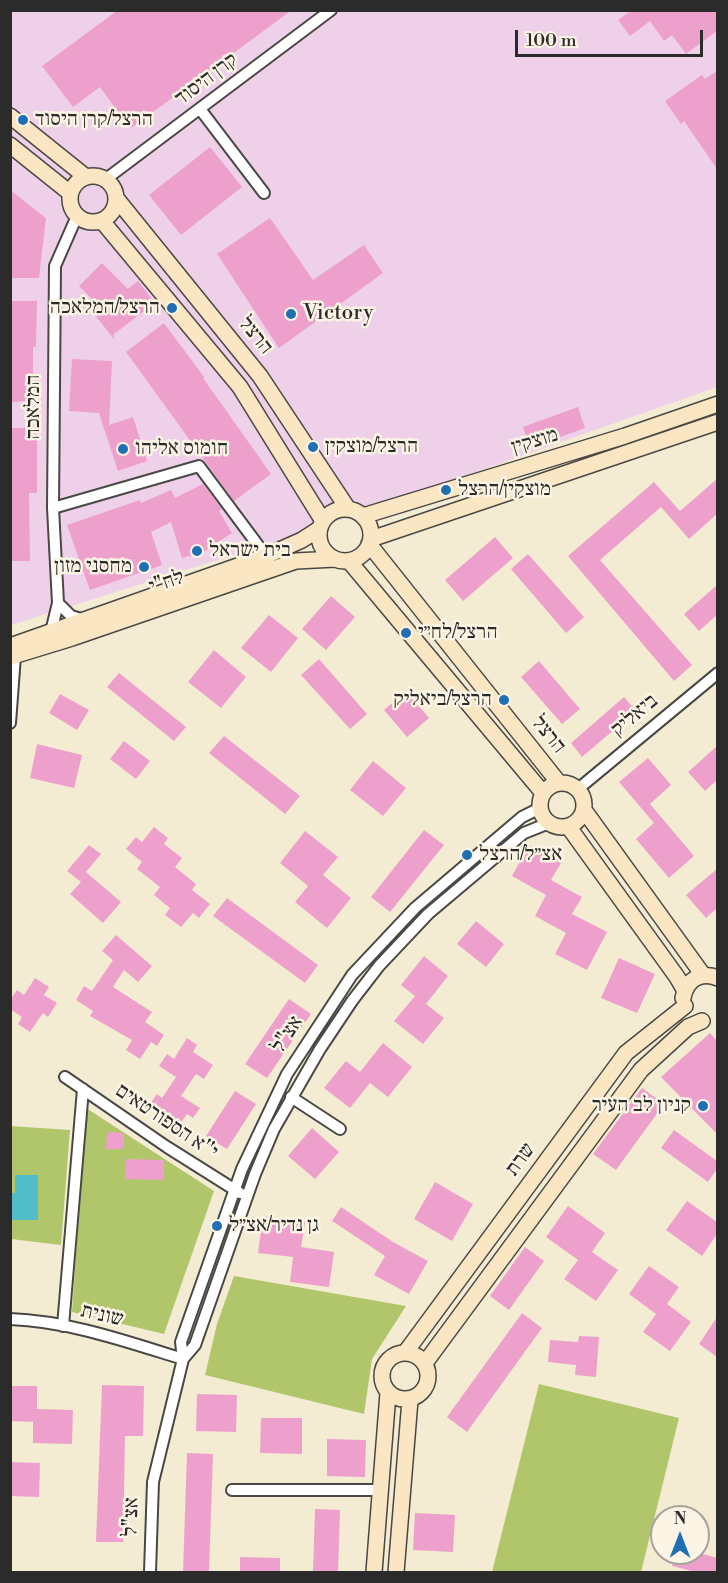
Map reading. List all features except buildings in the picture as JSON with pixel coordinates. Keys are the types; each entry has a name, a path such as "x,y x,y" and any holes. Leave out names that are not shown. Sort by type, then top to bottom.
{"street":[{"name":"קרן היסוד","path":"106,179 331,10"},
{"path":"200,109 264,193"},
{"path":"10,116 86,177"},
{"path":"10,145 70,193"},
{"path":"93,175 106,179 112,184 117,198 113,212 102,220 89,222 77,216 70,206 70,193 76,183 93,175"},
{"name":"הרצל","path":"117,198 260,376 348,509"},
{"name":"המלאכה","path":"55,637 58,603 53,508 55,266 77,216"},
{"path":"102,220 240,387 321,525 320,543 323,550 342,560 358,558 370,542 368,523 363,516 348,509 332,512 321,525"},
{"name":"מוצקין","path":"363,516 625,436 717,404"},
{"name":"מוצקין","path":"370,542 717,422"},
{"path":"53,508 198,466 266,556"},
{"name":"לח\"י","path":"55,637 84,620 266,556 302,540 321,525"},
{"name":"הרצל","path":"370,542 559,783"},
{"name":"הרצל","path":"342,560 542,800"},
{"name":"לח\"י","path":"10,723 12,653 55,637 296,561 342,560"},
{"path":"58,603 71,616 84,620"},
{"name":"ביאליק","path":"578,789 717,673"},
{"path":"584,810 578,820 568,826 558,827 549,823 541,813 542,800 550,786 559,783 572,785 578,789 583,799 584,810 710,976"},
{"name":"אצ\"ל","path":"150,1572 153,1482 183,1359 182,1342 234,1190 270,1106 287,1074 352,975 415,908 542,800"},
{"name":"אצ\"ל","path":"183,1359 195,1345 247,1196 274,1129 291,1097 352,1001 379,966 428,914 524,833 549,823"},
{"path":"568,826 685,998 695,1018 710,1020"},
{"name":"שרת","path":"405,1353 626,1053 685,998 692,980 710,976"},
{"name":"שרת","path":"425,1363 641,1070 688,1027 710,1020"},
{"name":"י''א הספורטאים","path":"65,1077 234,1190 247,1196"},
{"path":"63,1326 83,1089"},
{"path":"291,1097 340,1129"},
{"name":"שונית","path":"10,1319 63,1326 131,1342 183,1359"},
{"path":"374,1572 388,1393 382,1379 382,1371 390,1358 405,1353 412,1354 425,1363 429,1377 428,1385 423,1392 410,1400 402,1400 388,1393"},
{"path":"396,1572 410,1400"},
{"path":"232,1490 380,1490"}],"shaded area":[{"path":"11,11 717,11 717,387 300,534 11,625"}],"green space":[{"path":"86,1108 214,1191 164,1334 72,1312"},
{"path":"10,1126 70,1130 61,1245 11,1239"},
{"path":"234,1276 406,1306 372,1359 364,1414 205,1375 217,1324"},
{"path":"539,1384 679,1418 658,1505 650,1505 650,1536 641,1572 492,1572"}],"water":[{"path":"15,1175 38,1175 38,1220 11,1220 11,1193 15,1193"}],"place":[{"name":"הרצל/קרן היסוד","path":"23,120"},
{"name":"הרצל/המלאכה","path":"172,308"},
{"name":"Victory","path":"291,314"},
{"name":"הרצל/מוצקין","path":"313,447"},
{"name":"חומוס אליהו","path":"123,449"},
{"name":"מוצקין/הרצל","path":"446,490"},
{"name":"בית ישראל","path":"197,551"},
{"name":"מחסני מזון","path":"144,567"},
{"name":"הרצל/לח״י","path":"406,633"},
{"name":"הרצל/ביאליק","path":"504,700"},
{"name":"אצ״ל/הרצל","path":"467,855"},
{"name":"קניון לב העיר","path":"703,1106"},
{"name":"גן נדיר/אצ״ל","path":"217,1226"}]}
